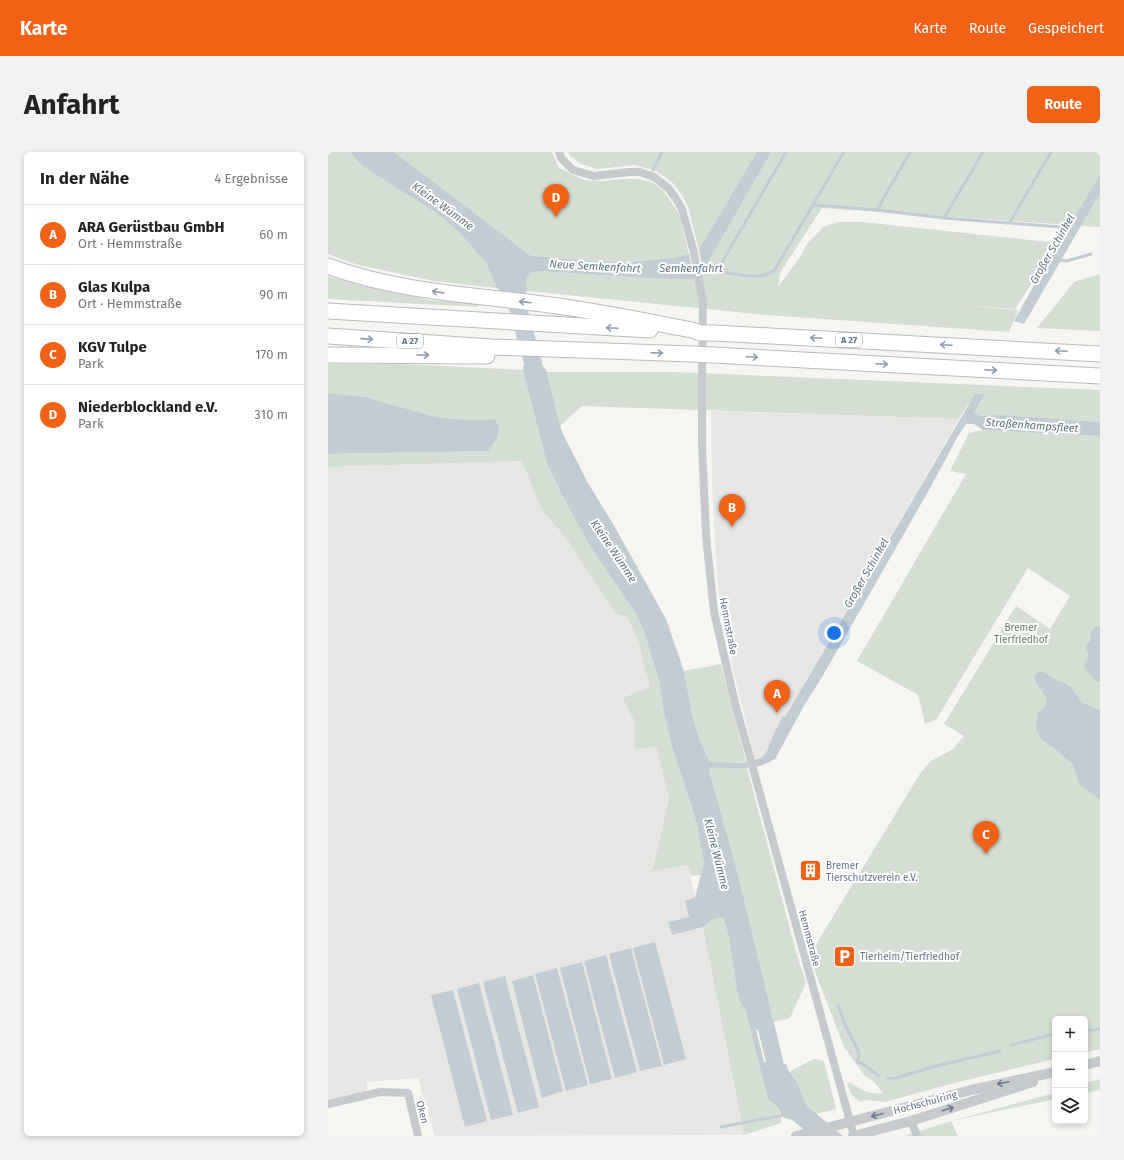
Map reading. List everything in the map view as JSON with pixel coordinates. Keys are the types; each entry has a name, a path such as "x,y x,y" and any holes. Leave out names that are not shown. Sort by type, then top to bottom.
{"highway":[{"path":"328,266 373,281 477,297 564,307 700,332"},
{"name":"A 27","path":"328,311 562,326 1100,354"},
{"name":"A 27","path":"328,336 492,351 576,350 692,354 1100,376"},
{"path":"328,356 492,351"}],"street":[{"name":"Hemmstraße","path":"559,152 561,158 573,170 594,176 640,172 654,177 668,188 682,209 700,277 703,303 703,451 706,535 714,612 735,703 854,1136"},
{"path":"1088,1064 1100,1061"},
{"name":"Hochschulring","path":"796,1136 971,1090 1052,1075"},
{"name":"Hochschulring","path":"854,1136 911,1120 1052,1075"},
{"name":"Oken","path":"328,1104 380,1092 408,1093 418,1136"},
{"path":"911,1120 917,1136"}],"shaded area":[{"path":"711,411 959,419 785,717 783,717 767,751 761,758 755,760 720,608 712,484"},
{"path":"522,461 541,509 567,539 627,617 638,640 650,687 622,698 635,722 635,748 656,747 669,799 652,870 688,865 695,897 689,900 689,917 668,922 672,935 703,927 744,1135 435,1136 418,1078 367,1082 367,1096 328,1105 328,467"}],"green space":[{"path":"328,152 350,152 362,166 437,212 459,232 486,263 497,288 434,281 358,265 328,254"},
{"path":"394,152 552,152 559,168 584,180 602,181 639,179 652,182 663,190 679,214 689,255 623,263 531,256"},
{"path":"568,152 1100,152 1100,227 822,208 780,273 778,287 800,257 807,244 823,227 838,222 863,222 1058,243 1015,309 955,304 1018,310 1009,332 767,315 527,291 526,280 531,273 539,271 695,280 699,250 688,207 672,182 656,171 635,165 597,169 581,164 570,156"},
{"path":"1100,274 1100,331 1037,328 1074,282"},
{"path":"328,276 429,300 478,304 478,307 328,299"},
{"path":"328,364 399,364 523,370 547,464 590,546 636,614 644,631 659,681 664,713 672,746 696,821 704,863 701,875 691,876 688,865 652,871 669,799 656,747 635,749 635,722 622,698 650,687 638,640 627,617 616,614 567,539 541,509 522,461 328,467 328,454 487,451 494,419 469,420 436,417 365,397 328,393"},
{"path":"547,372 675,372 1100,390 1100,422 1001,415 980,416 975,414 977,407 985,394 968,404 959,419 582,406 560,426"},
{"name":"Bremer Tierfriedhof","path":"983,430 1100,436 1100,1049 1088,1051 1088,1016 1052,1016 1052,1060 958,1082 885,1102 866,1100 860,1102 851,1094 847,1084 850,1082 866,1091 883,1093 873,1081 865,1076 844,1047 809,956 921,772 931,761 953,749 964,736 944,724 1016,606 1050,629 1070,596 1028,568 936,720 925,724 918,695 857,661 966,474 950,471 969,433"},
{"path":"721,664 746,762 710,762 700,741 692,714 684,671"},
{"path":"711,768 747,768 797,955 806,983 790,1018 774,1022 709,770"},
{"path":"723,917 728,933 738,997 746,1012 768,1098 778,1109 781,1115 781,1123 744,1135 703,927 714,919"},
{"path":"814,1059 824,1061 836,1109 816,1114 807,1106 797,1082 789,1072"},
{"path":"1100,1079 1100,1090 1088,1092 1088,1082"},
{"path":"1052,1094 1052,1100 951,1121"},
{"path":"951,1121 958,1136 903,1136"}],"water":[{"path":"350,152 394,152 531,256 623,263 671,258 690,254 699,250 757,152 771,152 713,253 704,270 704,274 695,280 539,271 531,273 526,280 527,291 524,296 543,366 547,372 560,426 588,483 616,529 666,619 684,671 692,714 700,741 710,762 742,763 761,758 767,751 783,716 785,717 975,394 985,394 975,413 980,416 1001,415 1100,422 1100,436 983,430 974,424 966,424 775,759 760,766 711,768 709,770 738,876 784,1064 786,1064 789,1072 797,1082 807,1106 843,1136 812,1136 792,1120 782,1116 777,1107 768,1099 746,1012 738,997 728,933 723,917 714,919 703,927 672,935 668,922 689,917 685,901 695,897 704,863 696,821 672,746 664,713 659,681 644,631 636,614 590,546 547,464 523,370 524,364 505,295 497,288 486,263 459,232 437,213 362,166","holes":["756,1029 758,1030 766,1062 764,1062"]},
{"path":"1100,175 1100,193 1024,324 1014,321 1043,269"},
{"path":"328,393 365,397 436,417 469,420 494,419 499,426 497,438 488,451 328,454"},
{"path":"1096,626 1100,627 1100,681 1095,681 1084,666 1089,654 1085,647 1091,640 1090,633"},
{"path":"1038,672 1043,672 1071,687 1082,703 1100,710 1100,799 1080,785 1072,763 1042,740 1036,729 1038,713 1043,709 1047,701 1034,677"},
{"path":"655,942 686,1059 664,1065 633,948"},
{"path":"631,948 662,1066 640,1071 609,954"},
{"path":"606,955 637,1072 615,1078 584,961"},
{"path":"582,962 612,1079 590,1084 560,968"},
{"path":"557,968 588,1085 566,1091 535,974"},
{"path":"533,975 563,1091 542,1098 512,981"},
{"path":"505,976 539,1107 518,1113 483,982"},
{"path":"479,983 513,1115 491,1120 457,989"},
{"path":"453,990 487,1121 465,1127 431,995"}],"pier":[{"path":"699,250 704,274 695,280 689,255"}],"waterway":[{"path":"653,170 662,152"},
{"name":"Semkenfahrt","path":"786,152 720,266 720,272 749,276 762,276 774,271 844,152"},
{"path":"877,210 910,152"},
{"path":"944,218 983,152"},
{"path":"1010,222 1051,152"},
{"name":"Großer Schinkel","path":"814,205 877,210 944,218 1073,228"},
{"name":"Großer Schinkel","path":"1058,260 1067,261 1091,254"},
{"name":"Semkenfahrt","path":"703,264 720,272"},
{"path":"838,1005 845,1025 858,1050 859,1057 857,1062 862,1063 879,1076"},
{"path":"1088,1030 1100,1029"},
{"path":"1011,1045 1052,1035"},
{"path":"888,1078 893,1079 932,1067 1000,1051"},
{"path":"721,1127 784,1115"}],"place":[{"name":"Niederblockland e.V.","path":"556,217"},
{"name":"Glas Kulpa","path":"732,527"},
{"name":"ARA Gerüstbau GmbH","path":"777,713"},
{"name":"KGV Tulpe","path":"986,854"},
{"name":"Bremer Tierschutzverein e.V.","path":"810,871"},
{"name":"Tierheim/Tierfriedhof","path":"845,956"}],"water label":[{"name":"Kleine Wümme","path":"443,206"},
{"name":"Neue Semkenfahrt","path":"595,266"},
{"name":"Straßenkampsfleet","path":"1032,425"},
{"name":"Kleine Wümme","path":"614,551"},
{"name":"Kleine Wümme","path":"717,854"}]}
